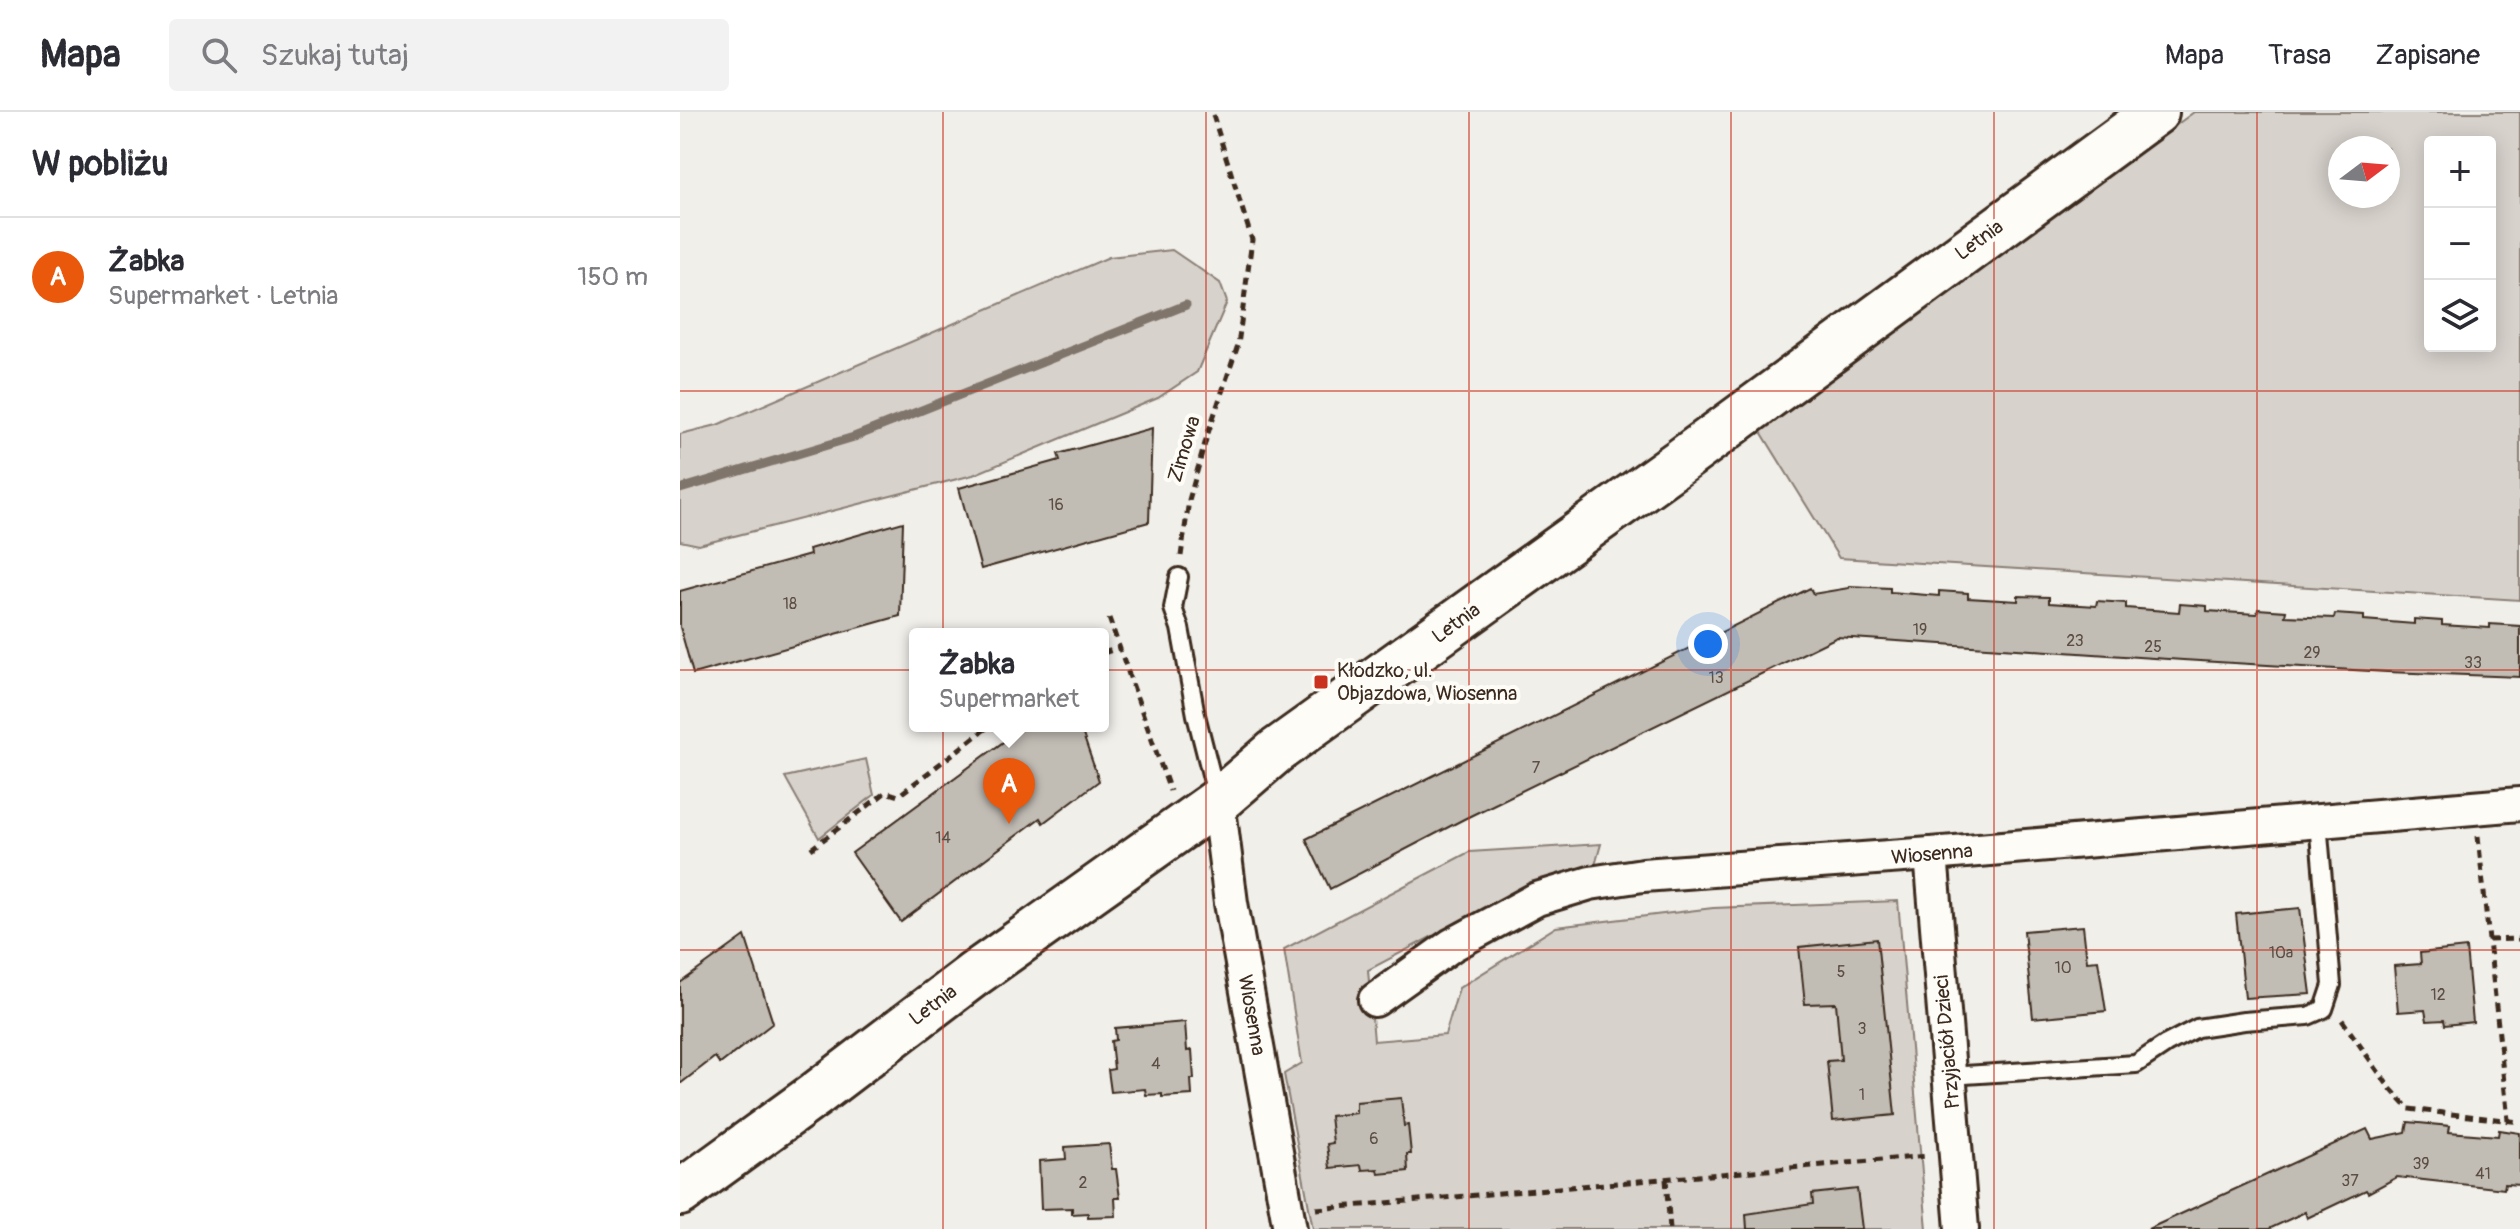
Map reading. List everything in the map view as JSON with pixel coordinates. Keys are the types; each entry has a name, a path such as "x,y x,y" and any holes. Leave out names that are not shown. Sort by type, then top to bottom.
{"street":[{"name":"Letnia","path":"680,1193 973,975 1218,801 1276,751 1682,460 2156,112"},
{"name":"Wiosenna","path":"1218,801 1231,903 1289,1220"},
{"name":"Wiosenna","path":"1375,1000 1452,945 1537,899 1590,883 1643,875 2520,804"},
{"name":"Przyjaciół Dzieci","path":"1931,854 1962,1229"}],"lane":[{"path":"1179,577 1173,608 1218,801"},
{"path":"1949,1076 2136,1064 2197,1028 2308,1016 2324,1009 2332,985 2318,822"}],"path":[{"name":"Zimowa","path":"1179,577 1189,500 1238,345 1252,240 1212,112"},
{"path":"1109,618 1182,826"},
{"path":"1109,651 1119,648"},
{"path":"811,849 886,792 898,796 981,732"},
{"path":"2478,831 2508,1120"},
{"path":"2489,940 2520,939"},
{"path":"2328,1001 2389,1087 2409,1109 2520,1122"},
{"path":"1289,1220 1666,1179 1956,1153"},
{"path":"1666,1179 1670,1229"}],"shaded area":[{"path":"2194,112 2520,112 2520,600 1839,558 1760,430"},
{"path":"1172,250 1220,283 1227,302 1197,372 1158,398 973,475 699,545 680,541 680,434 717,425 1109,257"},
{"path":"866,759 874,795 819,838 785,777"},
{"path":"1601,844 1594,869 1522,889 1368,970 1374,1041 1445,1035 1459,988 1556,927 1713,908 1898,901 1927,1229 1313,1229 1284,1074 1302,1063 1284,949 1469,852"}],"building":[{"path":"1152,428 1149,522 981,569 959,488 1060,460 1058,454"},
{"path":"903,522 900,616 693,674 680,627 680,591 810,555 809,549"},
{"path":"1849,586 1890,588 1890,592 1939,596 1939,591 1968,593 1968,598 2018,601 2018,596 2049,597 2049,603 2096,606 2097,601 2126,603 2126,608 2179,612 2180,604 2207,606 2207,611 2257,614 2258,609 2286,611 2285,616 2334,618 2335,614 2414,624 2414,619 2442,621 2442,625 2520,626 2520,677 2387,672 1837,637 1464,819 1330,889 1306,839 1810,588 1813,594"},
{"path":"1017,732 1082,732 1099,781 1043,823 1040,818 901,922 852,853"},
{"path":"2300,908 2311,994 2245,998 2236,914"},
{"path":"2083,926 2087,961 2098,960 2106,1011 2033,1018 2024,931"},
{"path":"745,936 773,1023 720,1064 715,1057 680,1084 680,983"},
{"path":"1877,939 1895,1115 1833,1121 1827,1061 1841,1060 1836,1003 1805,1004 1799,947"},
{"path":"2466,948 2473,1022 2445,1025 2444,1020 2427,1021 2425,1010 2398,1012 2394,966 2421,964 2420,953"},
{"path":"1185,1022 1187,1051 1192,1050 1192,1095 1146,1095 1145,1089 1111,1092 1108,1070 1114,1069 1111,1041 1116,1040 1115,1028"},
{"path":"1401,1098 1411,1154 1407,1154 1408,1171 1379,1174 1378,1169 1362,1170 1361,1165 1330,1168 1327,1144 1333,1143 1330,1116 1356,1113 1356,1102"},
{"path":"2408,1122 2450,1126 2449,1132 2498,1136 2499,1130 2520,1133 2520,1185 2505,1184 2504,1189 2397,1177 2368,1193 2366,1190 2307,1218 2305,1212 2269,1229 2148,1229 2367,1129 2372,1139 2406,1132"},
{"path":"1109,1144 1120,1198 1115,1198 1116,1216 1088,1217 1088,1213 1072,1214 1072,1208 1041,1209 1039,1161 1066,1159 1065,1147"},
{"path":"1857,1189 1862,1229 1747,1229 1746,1214 1813,1204 1812,1194"}],"waterway":[{"path":"680,489 854,437 1186,305"}],"place":[{"name":"Kłodzko, ul. Objazdowa, Wiosenna","path":"1321,682"},
{"name":"Żabka","path":"1009,824"}]}
